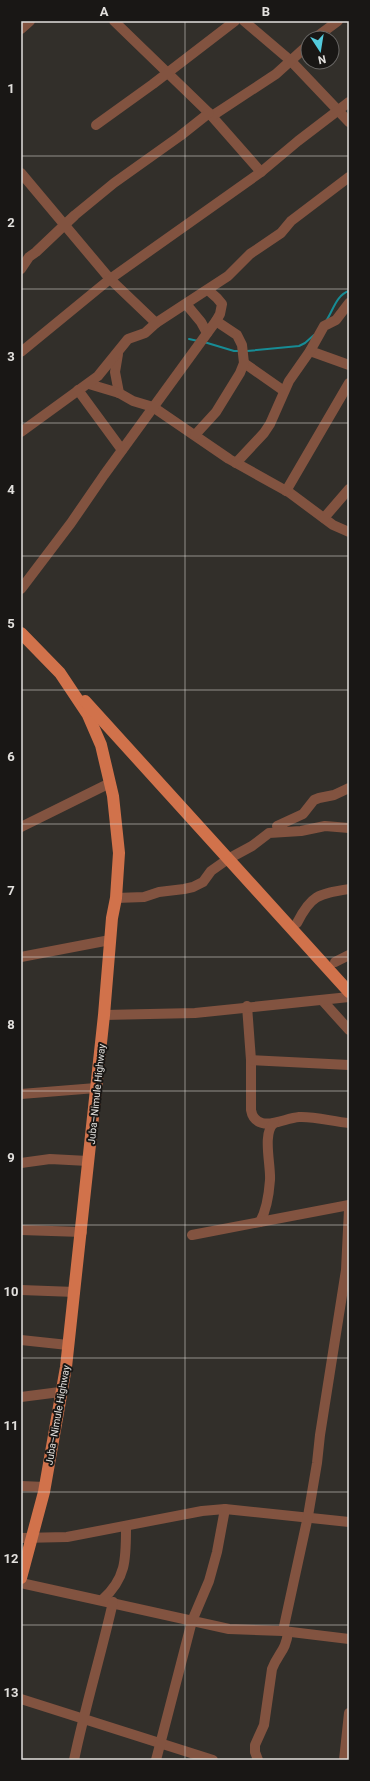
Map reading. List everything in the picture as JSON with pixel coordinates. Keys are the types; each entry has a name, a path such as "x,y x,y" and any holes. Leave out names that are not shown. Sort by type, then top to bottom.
{"main road":[{"name":"Juba–Nimule Highway","path":"21,632 60,674 88,715 100,745 113,796 119,853 116,898 112,918 104,1015 82,1232 64,1379 60,1392 61,1398 44,1487 27,1538 21,1578"},
{"path":"60,674 349,992"}],"street":[{"path":"21,29 30,21"},
{"path":"115,21 211,114 261,172"},
{"path":"96,125 153,84 235,21"},
{"path":"244,21 291,61 349,122"},
{"path":"326,30 338,21"},
{"path":"21,269 29,257 114,183 211,114 276,74 300,53"},
{"path":"21,352 110,279 261,172 298,141 349,102"},
{"path":"21,173 110,279 156,323"},
{"path":"21,432 98,376 128,339 145,333 156,323 228,276 250,254 281,233 291,222 349,177"},
{"path":"21,589 216,321 220,314 222,304 208,290"},
{"path":"236,463 264,433 270,424 289,381 310,351 324,326 336,320 349,303"},
{"path":"186,304 207,333"},
{"path":"195,435 216,412 240,373 244,363 242,345 237,335 216,321"},
{"path":"119,350 115,372 120,393"},
{"path":"310,351 349,365"},
{"path":"244,363 284,391"},
{"path":"286,491 349,383"},
{"path":"88,384 120,393 133,401 153,407 236,463 286,491 333,525 349,532"},
{"path":"78,390 122,450"},
{"path":"324,518 349,489"},
{"path":"21,826 110,783"},
{"path":"277,826 303,814 314,800 334,795 349,788"},
{"path":"116,898 144,898 159,892 184,889 203,882 212,871 228,859 252,846 272,832 301,832 324,826 349,828"},
{"path":"297,924 306,905 312,899 324,894 349,889"},
{"path":"21,957 110,940"},
{"path":"335,962 349,955"},
{"path":"104,1015 195,1013 247,1006 349,997"},
{"path":"322,1000 349,1030"},
{"path":"247,1006 251,1060 251,1110 252,1115 260,1124 268,1141"},
{"path":"251,1060 349,1065"},
{"path":"21,1094 96,1088"},
{"path":"257,1121 263,1123 274,1123 280,1120 300,1117 349,1123"},
{"path":"260,1222 264,1215 268,1199 270,1180 268,1132 274,1123"},
{"path":"21,1163 50,1159 88,1161"},
{"path":"268,1199 271,1208 280,1218"},
{"path":"192,1235 349,1205"},
{"path":"258,1760 255,1752 255,1746 264,1725 272,1669 287,1644 286,1632 318,1463 320,1435 331,1358 347,1271 349,1209"},
{"path":"21,1230 82,1232"},
{"path":"21,1290 75,1292"},
{"path":"21,1340 68,1345"},
{"path":"21,1397 60,1392"},
{"path":"21,1486 44,1487"},
{"path":"156,1760 192,1621 209,1581 217,1552 225,1509"},
{"path":"27,1538 67,1537 202,1511 225,1509 308,1516 349,1522"},
{"path":"102,1600 116,1583 124,1569 126,1526"},
{"path":"21,1583 229,1629 286,1632 349,1639"},
{"path":"74,1760 112,1602"},
{"path":"21,1699 212,1760"},
{"path":"344,1760 349,1713"}],"waterway":[{"path":"326,321 341,296 349,291"},
{"path":"247,351 299,346 314,335"},
{"path":"189,339 198,341"},
{"path":"204,342 234,351 240,351"}]}
